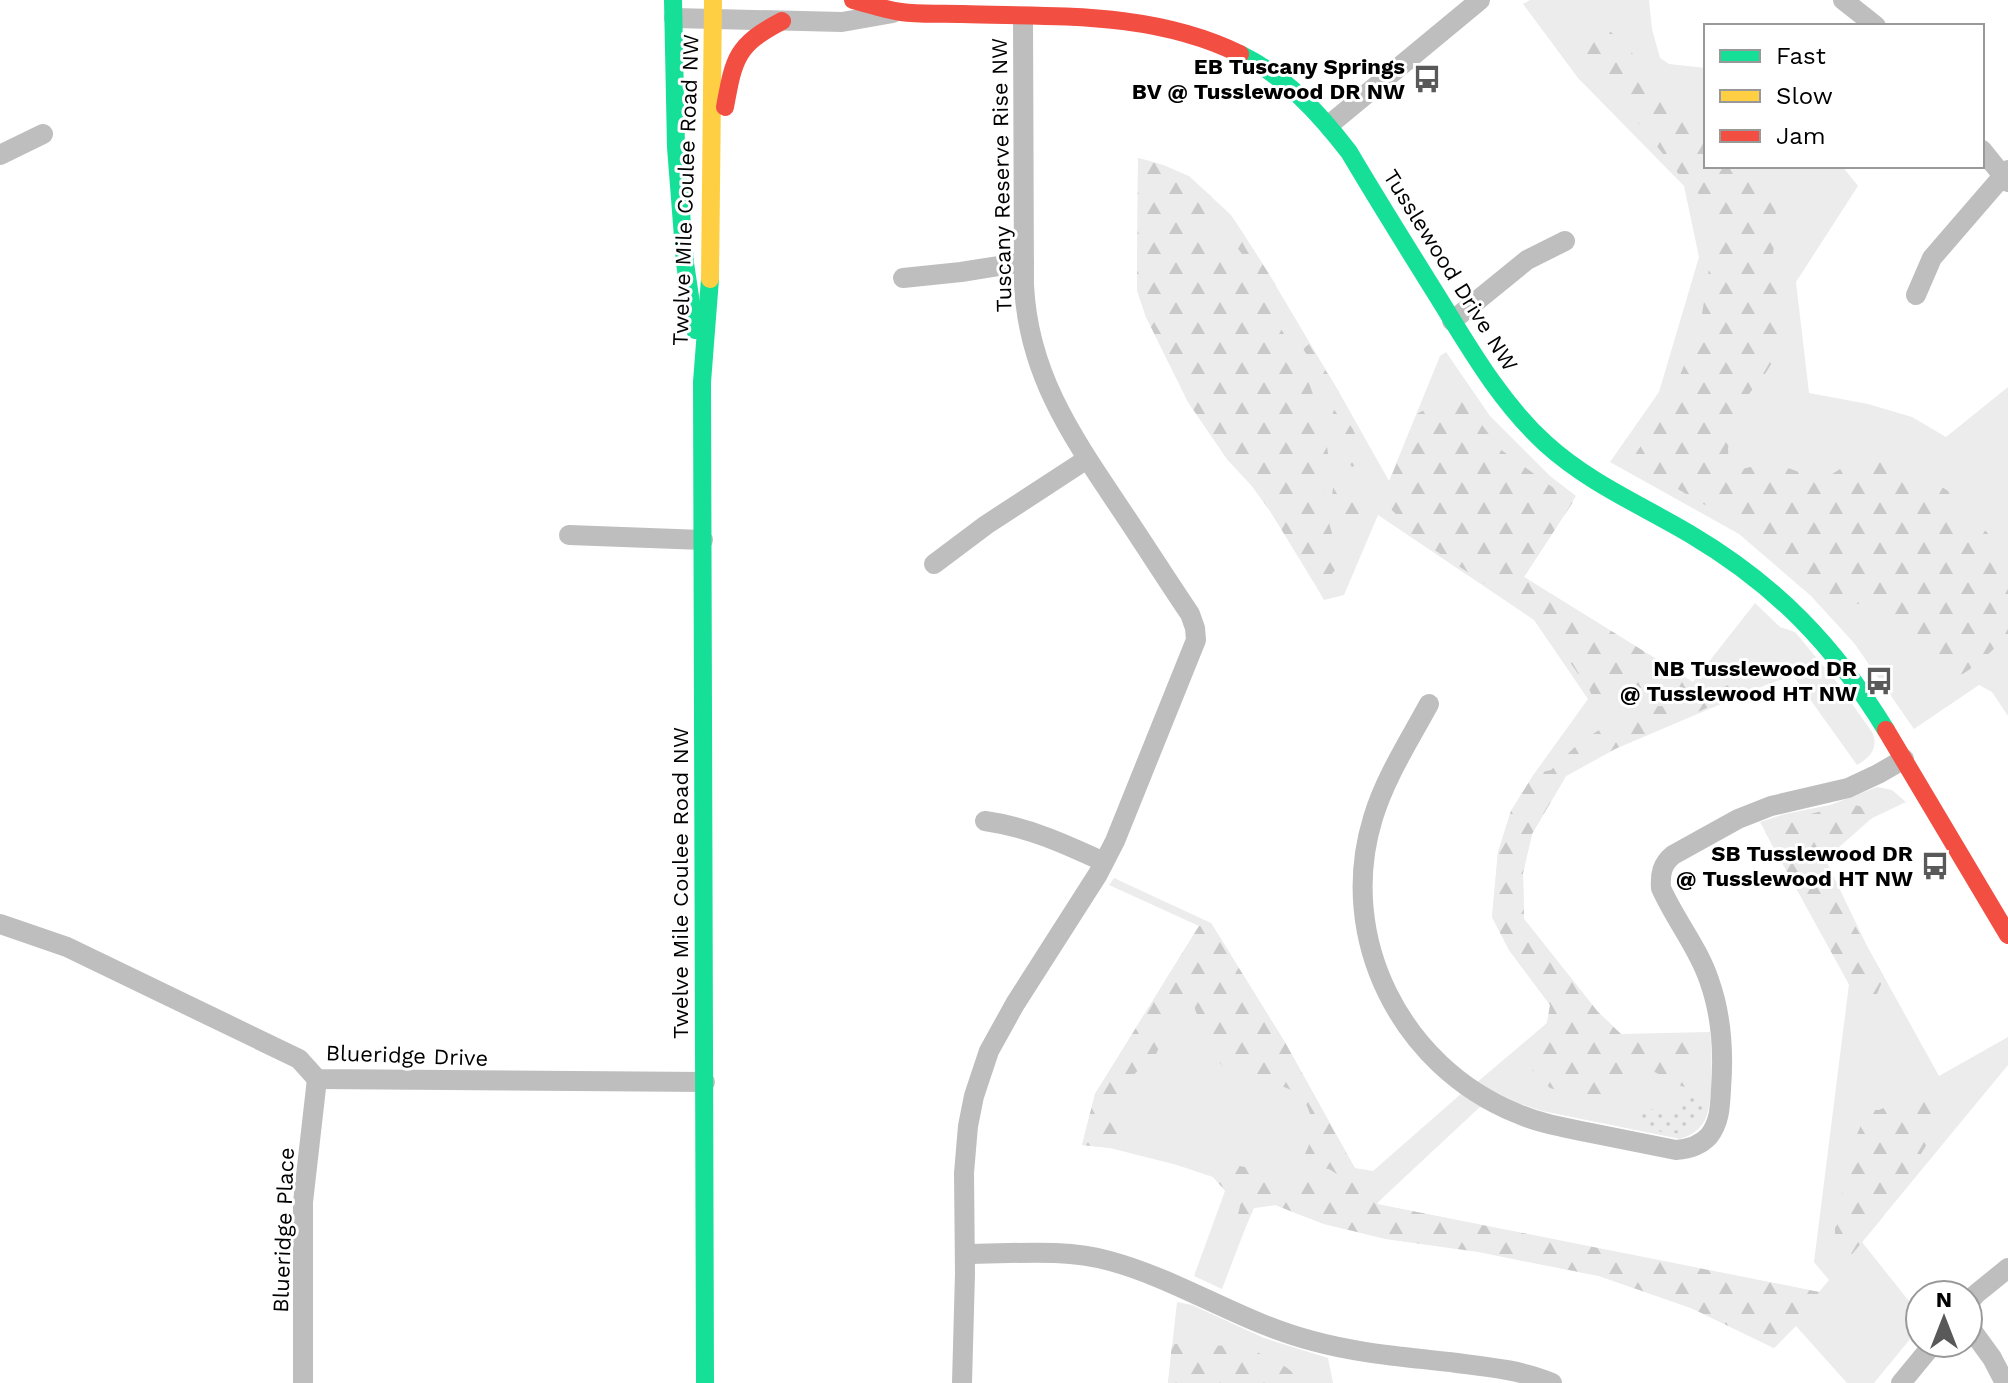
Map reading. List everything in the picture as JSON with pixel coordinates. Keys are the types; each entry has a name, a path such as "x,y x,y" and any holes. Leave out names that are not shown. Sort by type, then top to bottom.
{"street":[{"name":"Tusslewood Drive NW","path":"853,0 900,12 1146,22 1218,43 1278,76 1329,125 1379,200 1475,360 1512,409 1562,458 1598,483 1718,551 1767,589 1835,656 1864,694 2008,935"},
{"path":"1329,125 1480,0"},
{"path":"1845,1 1874,24"},
{"name":"Tusslewood Drive NW","path":"674,9 713,9 782,21 842,22 900,12"},
{"name":"Twelve Mile Coulee Road NW","path":"674,9 676,147 684,248 702,382"},
{"name":"Twelve Mile Coulee Road NW","path":"705,1383 702,382 711,263 713,9"},
{"name":"Tuscany Reserve Rise NW","path":"962,1383 964,1173 974,1096 989,1051 1115,841 1193,650 1196,634 1190,614 1087,459 1052,397 1034,352 1025,309 1023,17"},
{"path":"712,178 733,69 742,49 755,36 782,21"},
{"path":"0,155 43,134"},
{"path":"1916,295 1932,258 2006,176 1984,152"},
{"path":"1452,321 1527,260 1565,241"},
{"path":"903,278 1024,262"},
{"path":"934,564 986,525 1087,459"},
{"path":"569,535 703,540"},
{"path":"1429,704 1382,791 1364,858 1362,893 1365,925 1374,963 1386,993 1428,1054 1459,1082 1485,1099 1530,1119 1676,1150 1699,1144 1714,1127 1719,1113 1723,1053 1719,1018 1709,979 1661,888 1660,876 1667,861 1738,819 1771,806 1848,788 1904,759"},
{"path":"985,821 1031,831 1104,862"},
{"name":"Blueridge Drive","path":"0,924 67,947 299,1059 317,1079 705,1082"},
{"name":"Blueridge Place","path":"303,1383 303,1202 317,1079"},
{"path":"965,1254 1057,1254 1110,1261 1252,1320 1312,1341 1380,1354 1505,1369 1552,1383"},
{"path":"1984,1288 2008,1268"},
{"path":"1984,1347 2005,1383"},
{"path":"1901,1383 1921,1359"}],"green space":[{"path":"1530,0 1649,0 1652,29 1660,58 1669,64 1704,68 1704,168 1844,168 1858,186 1796,282 1809,393 1868,404 1912,417 1946,437 2008,387 2008,716 1992,692 1979,685 1914,729 1854,643 1811,596 1739,534 1610,462 1659,392 1699,257 1684,186 1578,78 1523,4"},
{"path":"1600,21 1635,56 1675,120 1698,126 1704,122 1704,168 1756,168 1775,190 1773,255 1784,325 1781,348 1744,400 1728,448 1729,472 1772,462 1826,478 1851,462 1870,455 1930,479 1948,491 1961,514 1987,532 1997,555 2008,560 2008,636 1965,673 1945,682 1935,682 1936,656 1907,624 1880,604 1834,604 1762,536 1631,461 1668,404 1700,327 1718,211 1684,181 1573,48 1583,29"},
{"path":"1138,158 1189,176 1231,215 1339,392 1389,481 1440,356 1446,352 1490,416 1550,476 1576,496 1524,577 1693,682 1755,603 1780,627 1795,632 1835,680 1872,732 1875,742 1872,751 1857,765 1792,674 1615,749 1566,776 1532,834 1523,873 1524,919 1598,1012 1621,1034 1710,1032 1710,1102 1705,1120 1691,1134 1680,1139 1542,1111 1475,1084 1547,1023 1550,1005 1509,950 1492,917 1498,852 1511,811 1588,699 1534,620 1378,515 1344,595 1324,600 1270,511 1227,459 1188,402 1146,317 1137,290"},
{"path":"1138,158 1182,174 1212,197 1217,210 1208,234 1225,241 1228,251 1252,281 1303,365 1324,427 1328,453 1323,486 1324,504 1337,552 1335,570 1327,580 1314,583 1270,511 1227,459 1188,402 1146,317 1137,290"},
{"path":"1235,221 1276,285 1269,291 1227,235 1229,223"},
{"path":"1309,344 1339,392 1337,399 1330,399 1321,388 1303,349"},
{"path":"1464,401 1500,449 1573,502 1524,577 1684,676 1686,688 1642,687 1598,707 1554,753 1593,699 1590,691 1545,626 1409,533 1384,503 1389,482 1417,414 1434,404"},
{"path":"1334,410 1347,420 1357,440 1358,464 1352,467 1334,431"},
{"path":"1348,476 1353,482 1359,497 1358,523 1349,536 1343,535 1333,507 1334,485 1336,479"},
{"path":"1773,665 1783,679 1740,693 1615,749 1566,776 1532,834 1523,873 1524,919 1598,1012 1621,1034 1698,1042 1700,1056 1694,1086 1679,1085 1643,1069 1625,1076 1604,1101 1550,1088 1532,1070 1533,1039 1547,1023 1550,1005 1509,950 1492,917 1498,852 1511,811 1534,774 1551,770 1579,743 1638,705 1679,707"},
{"path":"1877,787 1892,790 1906,802 1818,844 1867,946 1939,1076 2008,1037 2008,1065 1862,1242 1904,1295 1904,1346 1874,1383 1847,1383 1796,1326 1774,1348 1691,1308 1599,1276 1479,1252 1386,1239 1324,1224 1275,1205 1253,1208 1222,1289 1194,1276 1225,1191 1213,1177 1110,1148 1082,1145 1095,1094 1199,926 1109,885 1114,878 1211,923 1286,1044 1355,1168 1373,1171 1462,1093 1482,1105 1376,1204 1819,1292 1829,1280 1814,1262 1849,984 1760,822 1830,805"},
{"path":"1846,803 1871,809 1872,818 1820,864 1884,977 1877,994 1856,997 1765,832 1783,821"},
{"path":"1211,923 1286,1044 1354,1168 1349,1173 1340,1176 1329,1169 1317,1168 1304,1156 1312,1125 1301,1097 1286,1088 1235,1075 1223,1066 1206,1039 1191,997 1183,1000 1151,1064 1148,1067 1143,1065 1119,1094 1107,1099 1101,1111 1122,1126 1124,1146 1082,1145 1095,1094 1199,926"},
{"path":"1939,1094 1951,1099 1958,1108 1933,1134 1883,1217 1848,1259 1835,1251 1835,1228 1843,1215 1840,1199 1852,1171 1852,1145 1864,1119 1864,1110 1879,1110 1911,1096"},
{"path":"1698,1096 1703,1109 1697,1123 1688,1131 1667,1133 1641,1123 1641,1106 1662,1112 1681,1111 1686,1097"},
{"path":"1225,1163 1340,1183 1377,1185 1382,1198 1377,1204 1819,1292 1795,1326 1774,1348 1691,1308 1599,1276 1479,1252 1386,1239 1324,1224 1275,1205 1254,1208 1244,1231 1236,1223 1240,1206 1238,1196 1213,1177 1217,1165"},
{"path":"1177,1302 1192,1305 1264,1338 1328,1358 1333,1383 1168,1383"},
{"path":"1172,1344 1226,1346 1259,1353 1290,1370 1304,1383 1168,1383"}],"traffic: fast":[{"path":"673,0 676,147 685,263 695,330"},
{"path":"1240,54 1286,84 1326,123 1349,152 1474,356 1530,428 1580,470 1690,534 1750,574 1776,596 1824,644 1886,730"},
{"path":"705,1383 702,382 710,279"}],"traffic: slow":[{"path":"710,279 713,0"}],"traffic: jam":[{"path":"853,0 909,13 1069,17 1138,23 1207,40 1240,54"},
{"path":"725,107 731,76 740,55 755,38 782,21"},
{"path":"1886,730 2008,935"}],"place":[{"name":"EB Tuscany Springs BV @ Tusslewood DR NW","path":"1427,79"},
{"name":"NB Tusslewood DR @ Tusslewood HT NW","path":"1879,681"},
{"name":"SB Tusslewood DR @ Tusslewood HT NW","path":"1935,866"}]}
